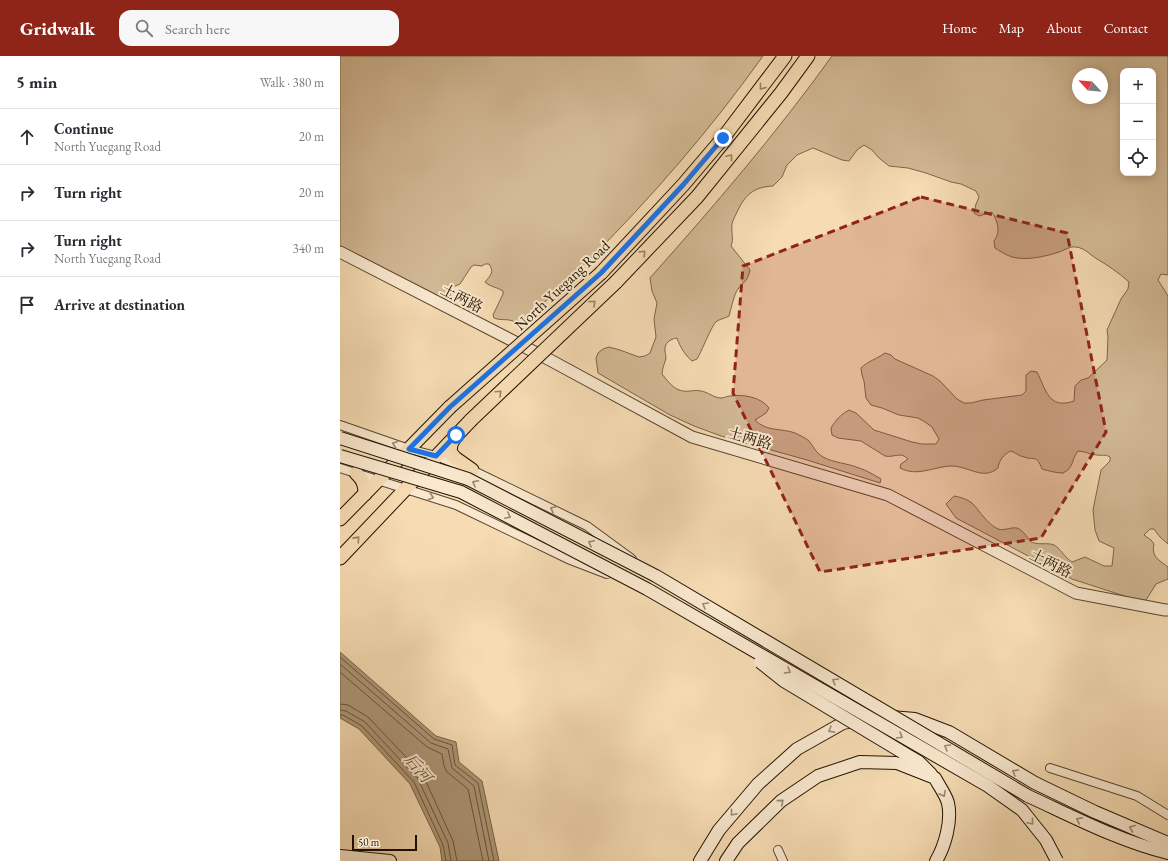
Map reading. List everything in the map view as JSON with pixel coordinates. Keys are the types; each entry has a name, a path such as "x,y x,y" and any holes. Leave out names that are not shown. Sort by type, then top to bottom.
{"main road":[{"name":"North Yuegang Road","path":"340,519 450,407 601,273 683,185 718,144 785,56"},
{"path":"340,558 470,420 616,282 697,197 747,137 808,56"},
{"path":"456,435 451,444 450,452 455,458 472,470"},
{"path":"340,438 468,480 656,576 1028,796 1088,824 1149,848 1168,853"},
{"path":"340,456 460,492 647,589 988,786 1022,810 1046,840 1057,861"},
{"path":"356,473 362,479 365,486 365,494"},
{"path":"730,637 784,681 919,762 935,778 948,803 948,826 941,852 936,861"},
{"path":"700,861 719,830 758,784 797,749 843,723 879,716 915,719 949,732 1034,783 1095,812 1168,843"},
{"path":"726,861 738,843 781,801 818,776 860,762 897,763 935,778"},
{"path":"340,856 390,861"}],"street":[{"name":"土两路","path":"340,252 550,360 692,437 888,495 1076,593 1168,610"},
{"path":"340,425 409,449 436,456 472,470 586,526 656,576"},
{"path":"340,468 456,505 568,559 647,589"},
{"path":"1050,768 1138,796 1168,815"},
{"path":"778,850 783,861"}],"highlighted area":[{"path":"921,197 1067,233 1106,432 1041,538 820,572 733,393 743,266"}],"shaded area":[{"path":"340,56 763,56 723,110 635,213 588,261 520,326 510,320 494,318 493,315 503,291 485,282 492,272 489,264 482,266 474,265 471,267 460,284 450,288 450,296 448,299 442,298 340,246"},
{"path":"832,56 1168,56 1168,275 1161,274 1158,280 1168,296 1168,544 1154,529 1150,529 1144,535 1154,544 1153,548 1156,558 1168,567 1168,579 1156,584 1146,600 1143,602 1072,579 956,518 946,504 954,496 963,498 972,503 987,521 998,529 1003,530 1017,528 1023,532 1030,541 1039,544 1054,545 1072,562 1085,557 1104,566 1112,566 1114,548 1099,541 1095,530 1093,510 1101,470 1110,461 1110,457 1078,451 1069,469 1063,473 1060,473 1042,469 1037,460 1022,457 1011,451 1002,458 999,462 998,468 992,472 981,473 951,466 913,472 900,468 901,464 908,459 903,455 885,456 861,441 838,438 832,435 831,428 833,425 849,410 856,413 874,430 912,442 936,444 939,439 932,427 925,422 918,418 899,415 871,405 866,398 861,368 885,353 933,376 940,381 957,399 964,403 1022,395 1026,391 1026,375 1031,371 1037,372 1046,391 1053,400 1059,403 1074,401 1075,386 1081,380 1088,378 1107,360 1107,330 1121,299 1128,289 1129,282 1085,250 1076,247 1049,255 1027,258 1014,257 1002,253 995,248 994,241 998,227 992,212 979,216 974,213 979,197 976,191 961,184 908,168 889,166 872,150 864,145 857,150 849,161 842,160 813,148 797,155 787,165 782,177 773,186 760,188 750,193 743,201 734,218 732,224 731,246 750,270 747,279 737,291 729,316 718,320 715,323 697,359 692,361 689,359 683,351 677,338 670,340 665,346 666,358 662,374 675,388 684,391 704,392 718,398 740,395 757,399 766,404 769,408 766,413 755,420 759,424 769,428 795,433 809,441 816,451 823,457 864,470 881,479 880,483 807,460 721,436 694,426 670,415 598,373 596,358 598,353 603,349 609,347 639,357 650,353 656,337 654,319 657,303 652,291 650,278 698,224 789,113"}],"water":[{"name":"后河","path":"340,652 436,736 456,742 459,762 482,781 499,861 442,861 440,847 410,784 359,729 340,718"}],"route":[{"path":"456,435 436,456 409,449 450,407 601,273 683,185 723,138"}]}
